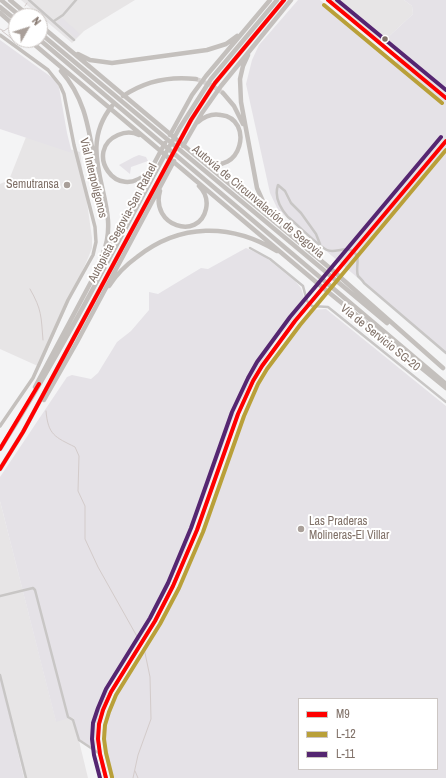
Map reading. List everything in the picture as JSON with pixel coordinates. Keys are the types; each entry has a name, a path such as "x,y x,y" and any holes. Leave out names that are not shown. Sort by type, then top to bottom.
{"highway":[{"path":"1,0 10,8"},
{"path":"10,0 20,8"},
{"path":"177,128 192,95 270,0"},
{"name":"Autopista Segovia-San Rafael","path":"0,469 23,432 161,168 177,128 212,79 277,0"},
{"name":"Autopista Segovia-San Rafael","path":"0,449 68,335 161,168 183,133 215,83 284,0"},
{"path":"16,423 89,285 161,168 188,136 221,86 256,41 291,0"},
{"path":"0,7 8,14"},
{"path":"0,13 8,20"},
{"path":"48,31 84,57 90,60 112,63 196,52 218,47 233,40 244,30"},
{"path":"48,32 336,273 445,370"},
{"name":"Autovía de Circunvalación de Segovia","path":"48,40 445,370"},
{"path":"256,41 246,58 240,79 240,94 257,188 268,211 297,240"},
{"name":"Autovía de Circunvalación de Segovia","path":"48,47 446,384"},
{"path":"38,48 316,282"},
{"path":"51,59 72,84 83,105 109,231"},
{"path":"89,285 106,246 109,231 96,153 97,134 103,119 116,101 135,89 149,83 181,78 196,80"},
{"path":"223,93 240,115 250,154"},
{"path":"192,129 205,117 221,114 233,121 239,129 241,138 240,147 235,155 227,162 217,164 208,162 193,153"},
{"path":"148,141 134,133 124,133 115,136 107,144 103,155 103,161 111,176 126,182 135,181 142,178 149,172 161,168"},
{"path":"161,168 164,180 160,188 158,200 160,208 168,221 177,226 192,225 198,221 204,215 207,203 204,192 187,173"},
{"path":"86,326 164,180"},
{"path":"23,432 47,395 111,284 130,262 151,246 172,237 186,233 212,230 228,232 255,240 278,252 446,388"}],"main road":[{"path":"328,0 446,98"},
{"name":"Vial Interpolígonos","path":"0,35 48,70 60,85 64,94 74,145 95,227 96,242 93,255 68,300 32,378 0,426"},
{"path":"106,778 100,754 98,732 103,710 173,586 197,530 232,430 245,398 262,366 277,344 315,296 446,141"}],"street":[{"path":"29,0 74,40"},
{"path":"53,21 60,18 76,0"},
{"path":"320,244 316,234 305,218 291,203 284,191 278,185 276,194 284,212 325,249 331,251 341,249 353,251 357,256 358,275 364,283 446,353"},
{"path":"250,248 270,259 303,286 309,304"},
{"name":"Vía de Servicio SG-20","path":"309,304 317,307 328,307 446,402"},
{"path":"0,596 33,588 35,591 68,717 73,720 79,740 100,754"},
{"path":"0,676 26,778"}],"shaded area":[{"path":"21,0 135,0 84,31 72,43 48,23 48,8 30,8"},
{"path":"298,0 320,0 396,62 402,54 385,40 413,14 412,6 404,0 446,0 446,353 278,210 270,193 246,84 252,60 259,45"},
{"path":"331,0 404,0 412,6 413,14 385,40 384,44"},
{"path":"62,18 80,34 76,38 57,22"},
{"path":"0,40 8,46 8,48 11,48 54,79 59,87 72,153 0,129"},
{"path":"26,137 80,152 92,238 92,248 88,258 40,367 0,349 0,184 9,180"},
{"path":"139,155 146,157 148,161 131,167 130,174 119,165 134,157"},
{"path":"246,248 264,256 295,281 301,288 306,304 277,339 256,371 236,410 185,551 168,589 146,630 110,687 96,727 96,750 79,739 73,717 56,722 0,501 0,477 67,377 72,375 91,379 98,373 117,342 131,331 149,310 149,292 158,294 201,268 208,269"},
{"path":"326,309 446,406 446,778 111,778 104,753 102,732 108,709 159,623 188,569 247,407 268,365 311,310"},
{"path":"0,501 56,721 73,716 88,778 24,778 0,674"},
{"path":"0,674 24,778 0,778"}],"waterway":[{"path":"0,29 4,31 8,28"},
{"path":"2,31 8,36"},
{"path":"30,289 37,302 40,313 43,340"},
{"path":"46,411 51,430 62,441 75,447 79,456 78,491 85,506 85,539 98,567 139,640"},
{"path":"133,778 138,755 151,719 150,677 144,648"},
{"path":"135,771 138,778"}],"tunnel":[{"path":"196,79 211,85 223,93"}],"transit line":[{"name":"M9","path":"0,469 23,432 191,120 215,83 284,0"},
{"name":"M9","path":"328,0 446,98"},
{"name":"L-11","path":"337,0 446,90"},
{"name":"L-12","path":"324,5 442,103"},
{"name":"L-11","path":"100,778 94,755 92,739 93,723 98,708 106,689 150,618 168,583 191,528 232,412 248,378 257,362 290,317 441,137"},
{"name":"M9","path":"106,778 98,739 99,724 103,710 111,692 155,621 173,586 197,530 238,414 253,381 262,366 295,321 446,141"},
{"name":"L-12","path":"112,777 104,739 105,725 109,712 116,695 160,624 179,588 203,532 244,416 258,384 267,369 300,325 446,150"},
{"name":"M9","path":"0,449 39,384"}],"place":[{"name":"Semutransa","path":"67,185"},
{"name":"Las Praderas Molineras-El Villar","path":"301,529"}]}
